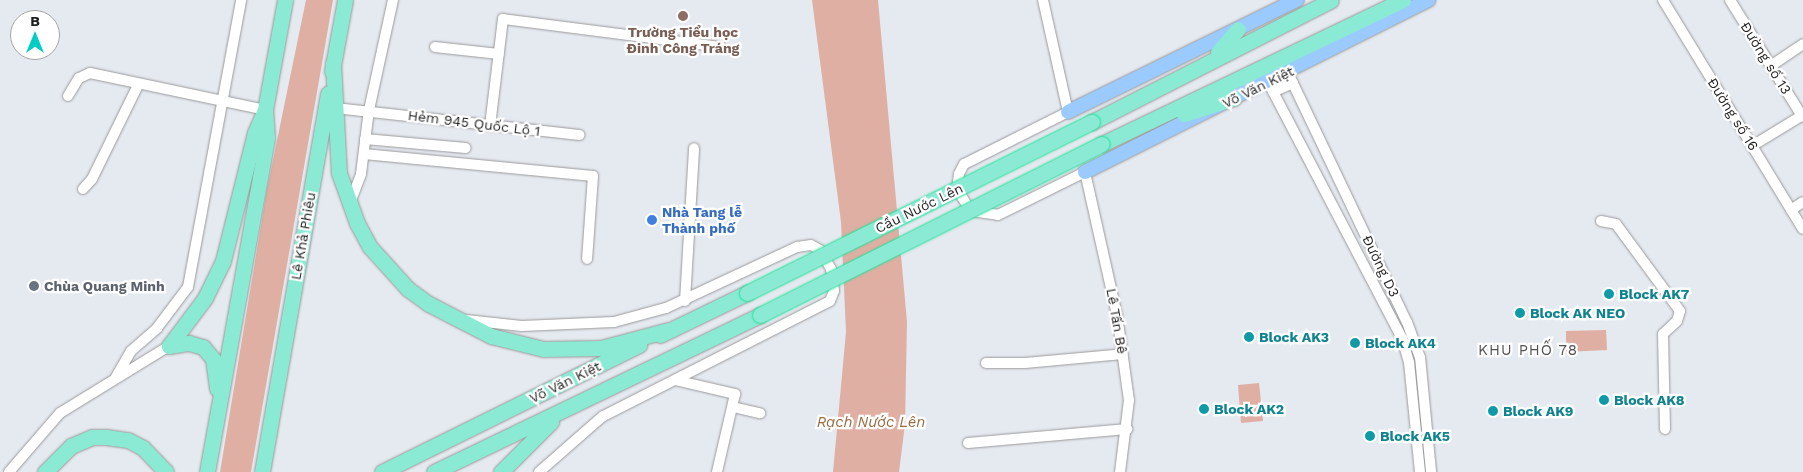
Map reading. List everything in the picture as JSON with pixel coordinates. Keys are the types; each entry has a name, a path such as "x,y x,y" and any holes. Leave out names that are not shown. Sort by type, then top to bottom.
{"highway":[{"path":"169,346 205,298 223,261 255,134 265,110 285,0"},
{"name":"Lê Khả Phiêu","path":"262,472 345,0"},
{"path":"1214,57 1331,0"},
{"name":"Võ Văn Kiệt","path":"1102,144 1403,0"},
{"path":"1214,57 1238,29"},
{"name":"Cầu Nước Lên","path":"747,293 1092,122 1214,57"},
{"path":"333,63 338,173 370,247 390,271 429,304 503,340 568,351 601,348 669,330"},
{"path":"1130,131 1234,98"},
{"path":"207,472 267,137 265,110"},
{"name":"Cầu Nước Lên","path":"760,315 1102,144"},
{"name":"Võ Văn Kiệt","path":"383,472 747,293"},
{"name":"Võ Văn Kiệt","path":"434,472 562,413 760,315"},
{"path":"169,346 189,343 203,347 210,355 215,366 219,408"},
{"path":"500,472 562,413"},
{"path":"45,472 71,446 92,437 128,440 142,448 166,472"}],"main road":[{"path":"1068,112 1297,0"},
{"name":"Võ Văn Kiệt","path":"1086,172 1234,98 1271,87 1290,78 1428,0"}],"street":[{"path":"116,377 131,350 157,328 188,287 241,0"},
{"path":"350,203 361,174 369,110 393,0"},
{"path":"1044,0 1068,112 964,164 958,174 957,189 971,211 983,215 1004,213 1086,172"},
{"name":"Đường số 16","path":"1663,0 1803,229"},
{"name":"Đường số 13","path":"1730,0 1802,115"},
{"path":"490,126 503,19 721,47"},
{"path":"1772,65 1803,44"},
{"path":"435,47 499,54"},
{"path":"68,96 79,78 90,73 138,85 265,110"},
{"name":"Đường D3","path":"1290,78 1408,322 1420,356 1431,472"},
{"path":"83,189 92,179 138,85"},
{"name":"Đường D3","path":"1271,87 1402,338 1409,362 1420,472"},
{"name":"Hẻm 945 Quốc Lộ 1","path":"335,108 369,110 490,126 580,135"},
{"path":"1752,146 1802,115"},
{"path":"365,139 466,148"},
{"path":"684,301 694,148"},
{"path":"364,154 594,176 587,259"},
{"name":"Lê Tấn Bê","path":"1086,172 1123,354 1129,400 1127,429 1120,472"},
{"path":"1791,210 1803,202"},
{"path":"1601,221 1616,224 1680,311 1677,320 1663,334 1665,429"},
{"path":"460,320 504,324 614,322 684,301 797,247 811,245 820,250 831,269 834,291 830,301 603,416 539,472"},
{"path":"503,340 500,331 504,324"},
{"path":"9,472 60,413 169,346"},
{"path":"986,363 1025,363 1123,354"},
{"path":"675,380 732,391 733,407 718,472"},
{"path":"733,407 760,413"},
{"path":"968,443 1127,429"}],"water":[{"path":"306,0 333,0 251,472 220,472 267,189"},
{"name":"Rạch Nước Lên","path":"812,0 878,0 907,322 905,424 899,472 833,472 846,332 841,222"},
{"path":"1606,330 1607,350 1566,352 1566,331"},
{"path":"1259,383 1263,421 1241,423 1238,385"}],"place":[{"name":"Trường Tiểu học Đinh Công Tráng","path":"683,16"},
{"name":"Nhà Tang lễ Thành phố","path":"652,220"},
{"name":"Chùa Quang Minh","path":"34,286"},
{"name":"Block AK7","path":"1609,294"},
{"name":"Block AK NEO","path":"1520,313"},
{"name":"Block AK3","path":"1249,337"},
{"name":"Block AK4","path":"1355,343"},
{"name":"Block AK8","path":"1604,400"},
{"name":"Block AK2","path":"1204,409"},
{"name":"Block AK9","path":"1493,411"},
{"name":"Block AK5","path":"1370,436"}],"district":[{"name":"KHU PHỐ 78","path":"1528,351"}]}
